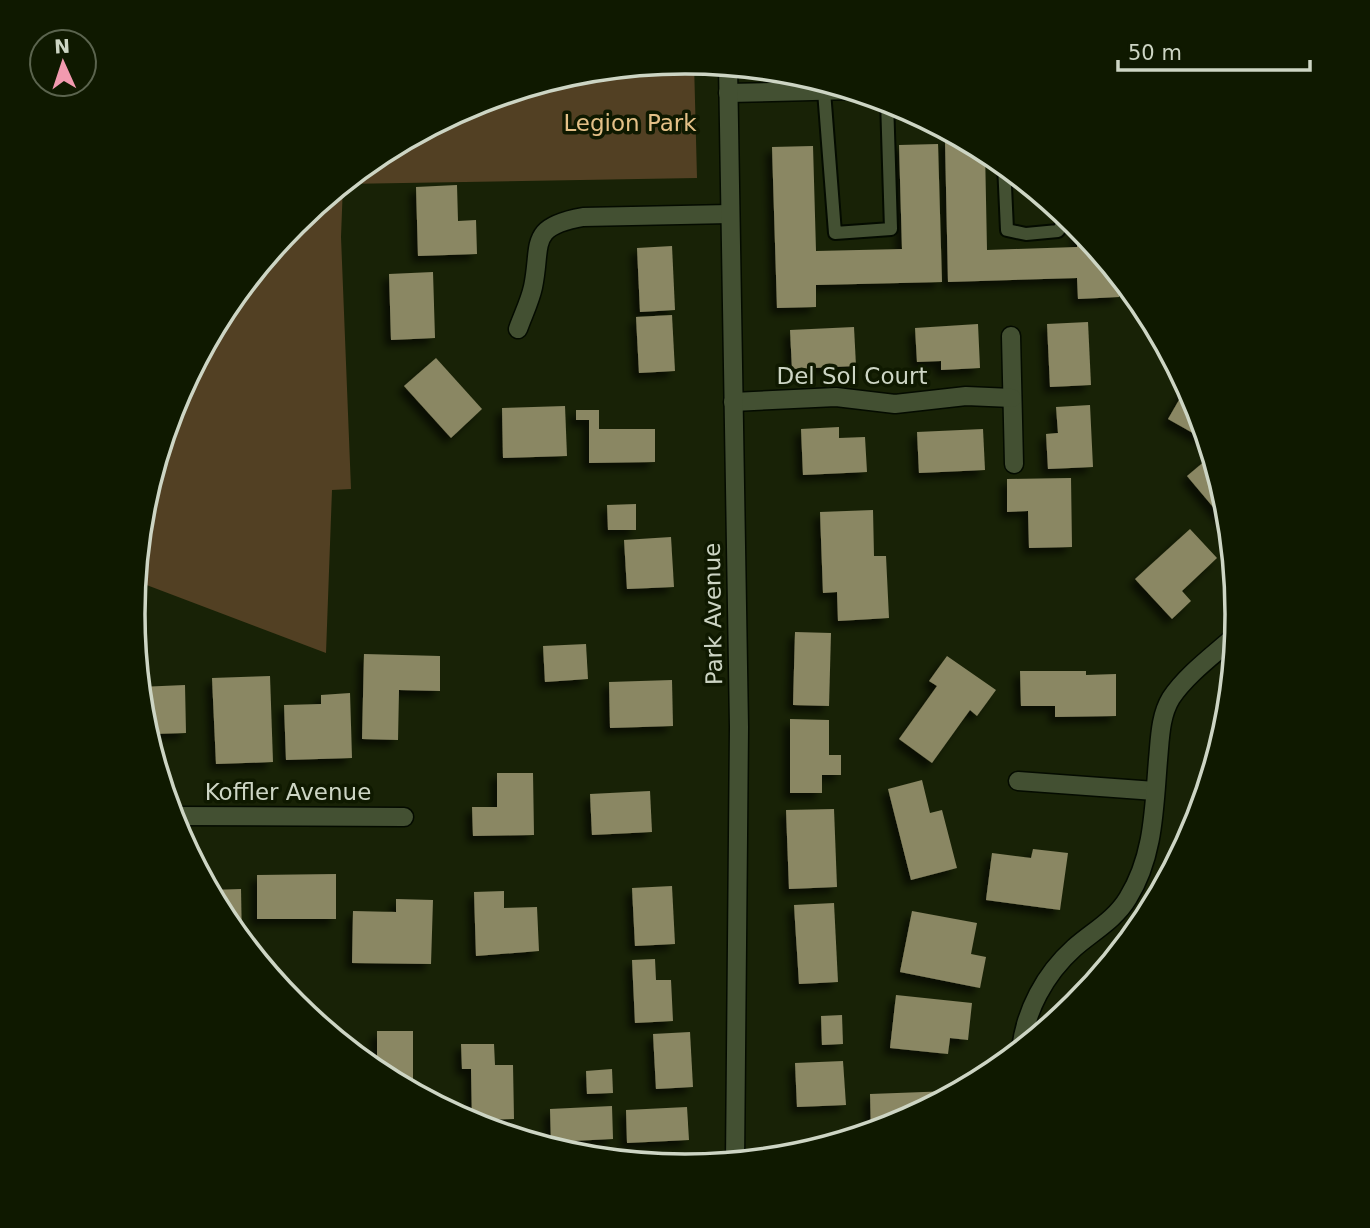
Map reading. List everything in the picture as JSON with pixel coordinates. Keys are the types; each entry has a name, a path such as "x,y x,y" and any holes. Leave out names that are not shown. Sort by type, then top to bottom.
{"street":[{"name":"Park Avenue","path":"728,76 739,727 735,1152"},
{"path":"728,93 821,91"},
{"path":"519,329 533,288 537,248 541,236 548,228 565,220 583,217 730,214"},
{"path":"1011,336 1014,464"},
{"name":"Del Sol Court","path":"733,402 836,397 895,404 966,396 1012,398"},
{"path":"1024,1034 1027,1019 1049,977 1069,953 1113,917 1127,900 1147,857 1152,835 1161,728 1171,699 1181,685 1224,646"},
{"path":"1018,780 1155,790"},
{"name":"Koffler Avenue","path":"184,816 404,817"}],"lane":[{"path":"824,92 835,233 891,229 887,113"},
{"path":"1005,179 1007,230 1026,234 1058,231 1061,226"}],"green space":[{"name":"Legion Park","path":"685,74 694,74 697,178 358,184 446,129 511,102 614,78"},
{"path":"343,196 341,237 351,489 332,490 326,653 146,585 149,543 163,474 173,440 200,375 256,285 303,232"}],"building":[{"path":"945,141 985,165 987,250 1077,247 1077,243 1114,285 1119,297 1078,299 1077,278 948,282"},
{"path":"938,144 942,282 816,285 816,307 777,308 772,147 813,146 816,251 902,249 899,145"},
{"path":"457,185 458,221 476,220 477,254 418,256 416,187"},
{"path":"672,246 675,310 640,312 637,248"},
{"path":"433,272 435,338 391,340 389,274"},
{"path":"672,315 675,371 639,373 636,317"},
{"path":"1088,322 1091,385 1050,387 1047,324"},
{"path":"978,324 980,368 941,370 941,361 917,362 915,328"},
{"path":"854,327 856,366 792,369 790,330"},
{"path":"436,358 482,409 451,438 404,386"},
{"path":"1180,398 1195,434 1168,419"},
{"path":"1090,405 1093,467 1048,469 1046,434 1058,433 1056,407"},
{"path":"565,406 567,456 503,458 502,408"},
{"path":"576,410 599,410 599,429 655,429 655,462 589,463 589,420 576,420"},
{"path":"839,427 839,438 865,437 867,472 803,475 801,429"},
{"path":"983,429 985,470 919,473 917,432"},
{"path":"1204,462 1215,509 1187,476"},
{"path":"1071,478 1072,547 1029,548 1028,511 1007,512 1007,479"},
{"path":"636,504 636,530 608,530 607,505"},
{"path":"873,510 874,556 886,556 889,618 838,621 837,592 823,593 820,512"},
{"path":"1190,529 1217,558 1182,591 1191,601 1172,619 1135,579"},
{"path":"671,537 674,587 627,589 624,540"},
{"path":"795,632 831,633 829,706 793,705"},
{"path":"586,644 588,679 545,682 543,646"},
{"path":"364,654 440,656 440,691 399,690 398,740 362,739"},
{"path":"947,656 996,690 977,716 970,710 932,763 899,739 937,686 929,681"},
{"path":"1020,671 1116,674 1116,716 1055,717 1055,706 1021,706"},
{"path":"270,676 273,762 216,764 212,678"},
{"path":"672,680 673,726 610,728 609,682"},
{"path":"185,685 186,733 158,734 149,687"},
{"path":"350,693 352,758 286,760 284,705 321,704 321,695"},
{"path":"790,719 829,720 829,755 841,755 841,775 822,775 822,793 790,793"},
{"path":"497,773 533,773 534,835 473,836 472,807 497,807"},
{"path":"922,780 930,813 942,810 957,868 911,880 888,789"},
{"path":"650,791 652,832 592,835 590,794"},
{"path":"834,809 837,887 789,889 786,810"},
{"path":"1033,849 1068,853 1060,910 986,900 992,853 1031,858"},
{"path":"336,874 336,919 257,919 257,875"},
{"path":"672,886 675,944 635,946 632,888"},
{"path":"241,889 242,922 236,914 221,890"},
{"path":"504,891 504,908 537,907 539,951 476,956 474,892"},
{"path":"396,899 433,900 431,964 352,963 353,911 396,912"},
{"path":"834,903 838,982 799,984 794,905"},
{"path":"912,911 977,923 971,954 986,957 980,988 900,972"},
{"path":"655,959 656,980 671,980 673,1021 635,1023 632,960"},
{"path":"896,995 972,1003 968,1040 950,1038 948,1054 890,1048"},
{"path":"842,1015 843,1044 822,1045 821,1016"},
{"path":"377,1031 413,1031 413,1081 377,1057"},
{"path":"690,1032 693,1087 656,1089 653,1034"},
{"path":"461,1044 494,1044 495,1065 513,1065 514,1119 494,1119 472,1110 471,1069 462,1069"},
{"path":"843,1061 846,1105 797,1107 795,1063"},
{"path":"612,1069 613,1093 587,1094 586,1071"},
{"path":"938,1091 871,1121 870,1094"},
{"path":"612,1106 613,1139 568,1141 551,1137 550,1109"},
{"path":"687,1107 689,1140 627,1143 626,1110"}]}
